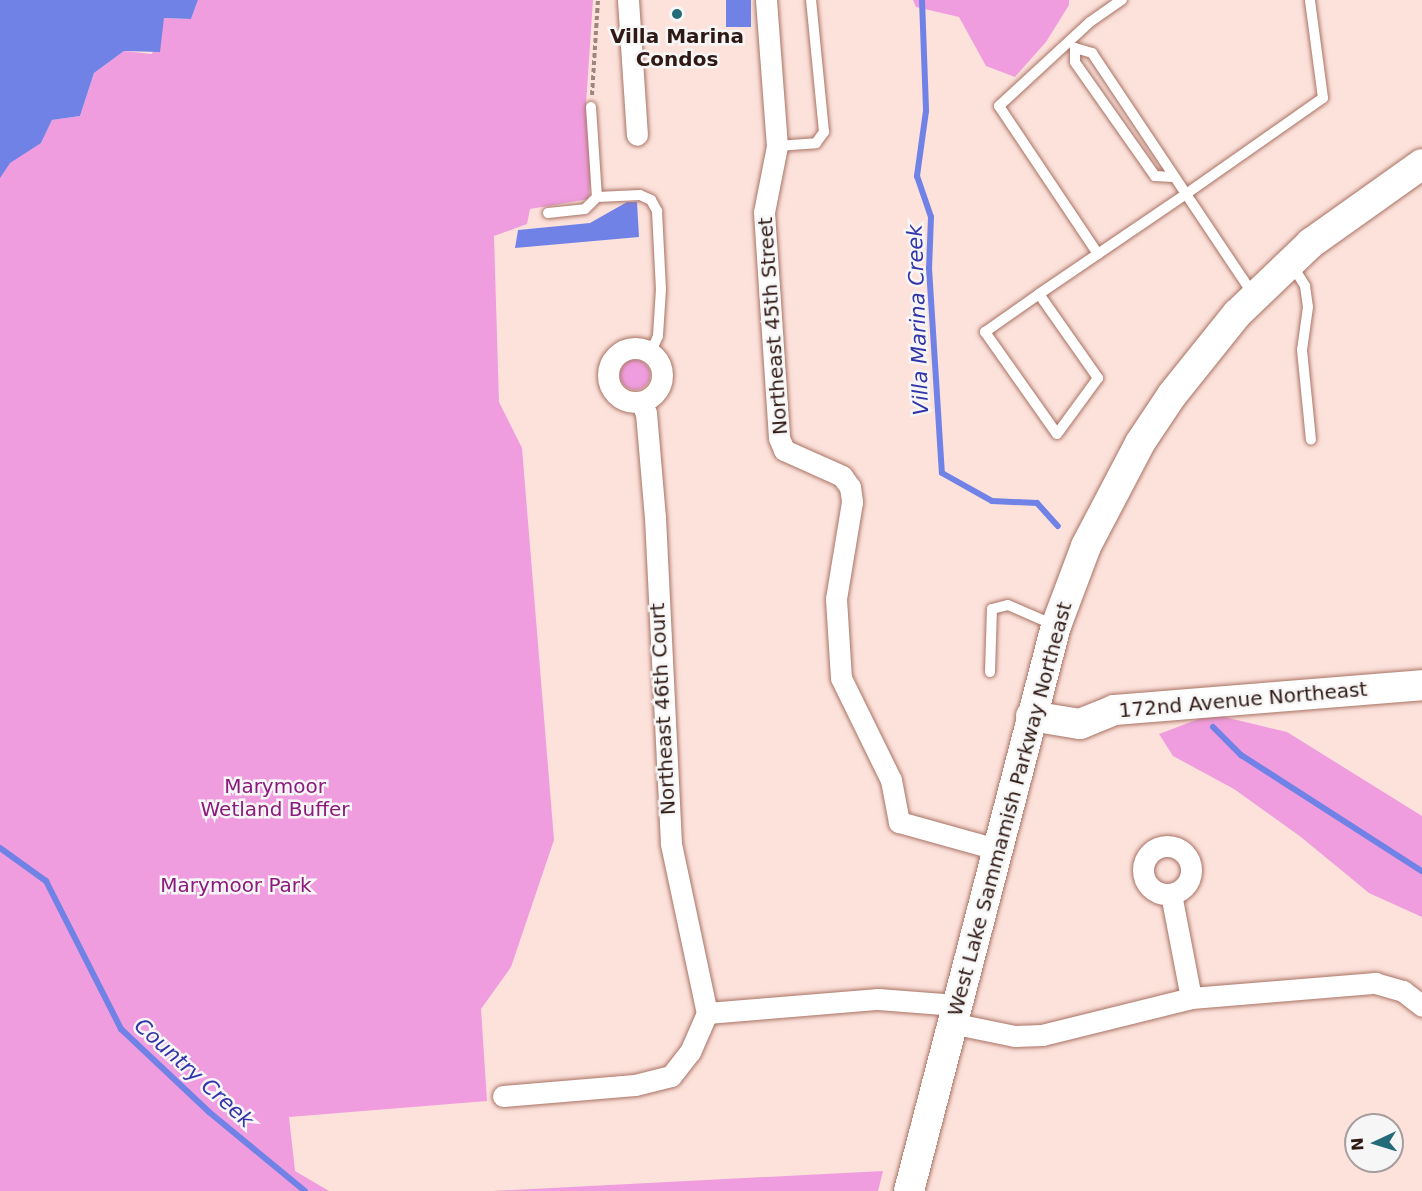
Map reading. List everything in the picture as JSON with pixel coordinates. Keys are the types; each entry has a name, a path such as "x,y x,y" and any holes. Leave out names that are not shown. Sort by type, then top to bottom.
{"main road":[{"name":"West Lake Sammamish Parkway Northeast","path":"909,1191 1031,716 1056,626 1086,546 1140,443 1199,360 1255,297 1290,262 1359,206 1422,164"},
{"name":"172nd Avenue Northeast","path":"1031,716 1080,724 1114,710 1422,685"}],"street":[{"path":"628,0 637,135"},
{"name":"Northeast 45th Street","path":"766,0 777,147 764,212 779,438 784,450 842,476 850,488 852,502 836,599 841,678 891,780 899,822 996,849"},
{"path":"642,348 651,352 662,366 661,385 650,398 641,402 616,395 608,370 611,361 624,349 642,348"},
{"name":"Northeast 46th Court","path":"641,402 646,413 655,517 671,844 707,1013"},
{"path":"1172,894 1191,998"},
{"path":"503,1096 635,1084 671,1076 690,1052 707,1013 878,999 954,1014 1015,1036 1042,1035 1191,998 1375,983 1403,991 1422,1006"}],"lane":[{"path":"777,147 816,143 824,132 812,0"},
{"path":"1098,254 999,106 1122,0"},
{"path":"1039,294 1098,378 1057,434 984,332 1039,294 1186,194 1323,98 1310,0"},
{"path":"1072,45 1092,53 1168,162 1172,177 1186,194 1255,297"},
{"path":"1072,45 1075,62 1155,176 1172,177"},
{"path":"591,107 597,197"},
{"path":"548,213 585,209 597,197 640,195 651,200 657,211 661,289 658,336 651,352"},
{"path":"1290,262 1305,286 1308,307 1302,350 1311,440"},
{"path":"990,672 992,609 1008,605 1056,626"}],"path":[{"path":"591,107 598,0"}],"green space":[{"name":"Marymoor Park","path":"198,0 593,0 586,104 591,168 589,199 530,209 527,224 494,236 499,402 522,448 554,840 511,967 481,1009 487,1101 289,1117 295,1171 329,1191 0,1191 0,156 41,143 52,120 80,116 94,73 124,51 152,54 164,18 191,19"},
{"path":"913,0 1069,0 1069,5 1046,42 1015,77 986,66 959,17 916,7"},
{"path":"635,360 646,364 650,375 646,386 635,390 624,386 620,375 624,364"},
{"path":"1212,714 1287,732 1422,816 1422,917 1369,893 1301,837 1234,789 1173,756 1159,734"},
{"path":"883,1171 878,1191 491,1191"}],"water":[{"path":"0,0 198,0 191,19 164,18 160,52 124,51 94,73 80,116 52,120 41,143 10,163 0,178"},
{"path":"726,0 751,0 751,27 726,27"},
{"path":"627,202 637,202 639,237 515,248 518,230 590,223"}],"waterway":[{"name":"Villa Marina Creek","path":"922,0 926,111 917,176 931,217 929,268 942,473 992,501 1037,503 1058,526"},
{"name":"Villa Marina Creek","path":"1213,727 1241,755 1422,871"},
{"name":"Country Creek","path":"0,848 46,881 121,1029 209,1112 305,1191"}],"place":[{"name":"Villa Marina Condos","path":"677,14"}],"park label":[{"name":"Marymoor Wetland Buffer","path":"275,798"}]}
